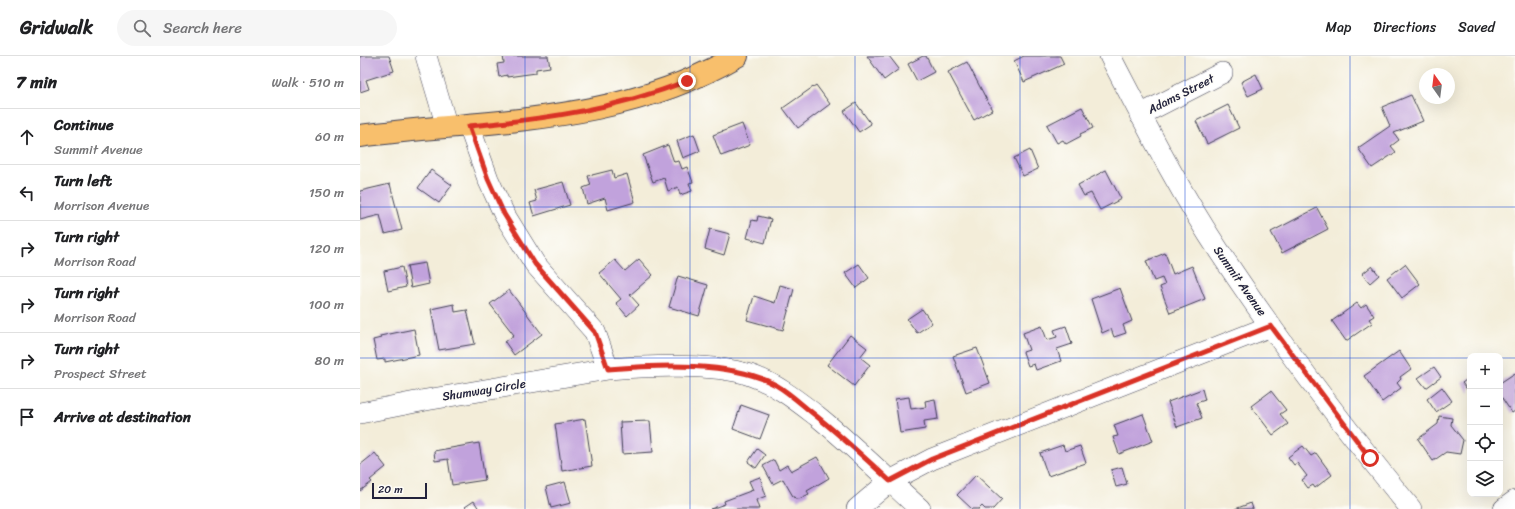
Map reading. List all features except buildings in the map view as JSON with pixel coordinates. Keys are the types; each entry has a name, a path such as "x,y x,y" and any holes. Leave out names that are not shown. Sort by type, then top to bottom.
{"main road":[{"path":"360,136 568,115 633,100 687,81 736,56"}],"street":[{"path":"426,56 447,127"},
{"name":"Summit Avenue","path":"1110,56 1140,115 1204,228 1271,326 1410,509"},
{"name":"Adams Street","path":"1140,115 1222,73"},
{"path":"469,126 488,179 504,214 535,264 595,332 608,369"},
{"path":"857,509 890,481 932,459 1271,326"},
{"name":"Shumway Circle","path":"360,414 426,400 608,369 698,367 725,370 755,377 775,385 840,435 920,509"},
{"path":"1504,509 1515,501"}],"route":[{"path":"687,81 633,100 568,115 469,126 488,179 504,214 523,247 535,264 593,329 600,343 608,369 698,367 725,370 749,375 775,385 840,435 890,481 932,459 1271,326 1370,458"}]}
